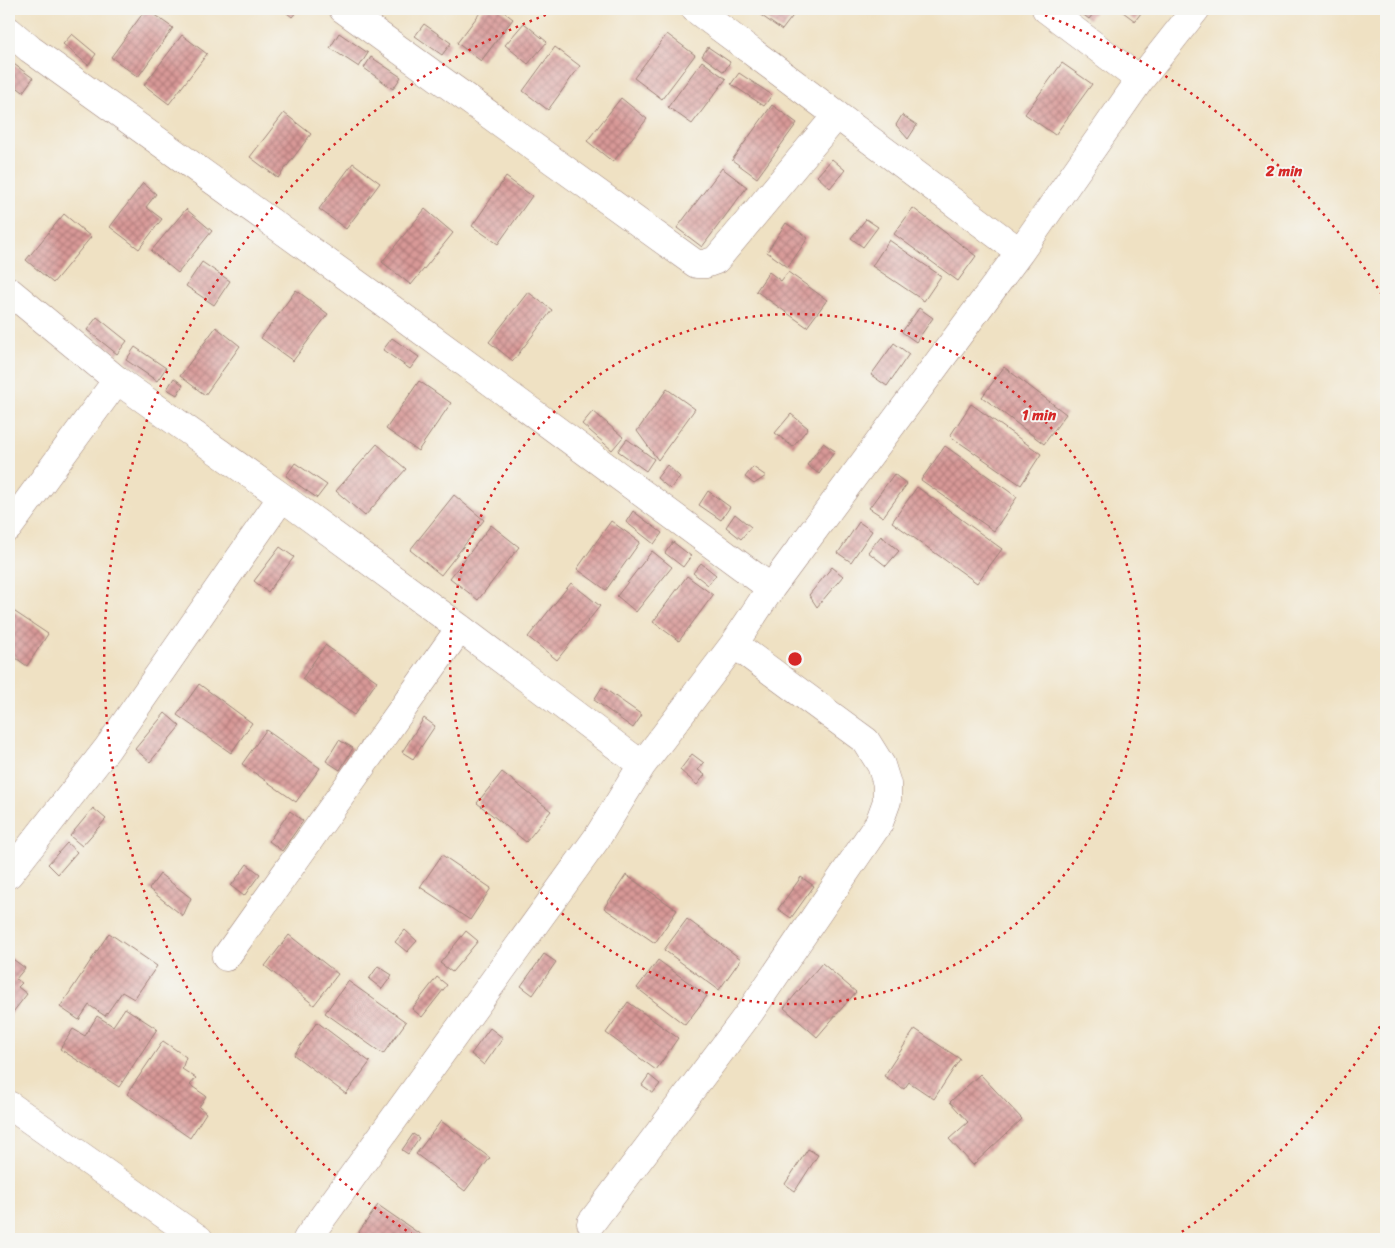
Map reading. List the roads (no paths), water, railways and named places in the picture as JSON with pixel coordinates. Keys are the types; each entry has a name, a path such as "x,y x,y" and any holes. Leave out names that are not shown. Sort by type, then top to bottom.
{"street":[{"path":"343,9 696,264 706,264 716,260 837,115"},
{"path":"695,9 1020,252"},
{"path":"1046,9 1140,80"},
{"path":"307,1239 597,838 642,765 734,644 771,588 1020,252 1140,80 1196,9"},
{"path":"9,31 30,49 388,306 771,588"},
{"path":"9,291 117,380 282,497 642,765"},
{"path":"9,527 117,380"},
{"path":"9,874 107,749 282,497"},
{"path":"226,957 460,628"},
{"path":"591,1223 750,1012 879,823 887,801 887,784 881,765 866,741 734,644"},
{"path":"9,1105 198,1239"}]}
